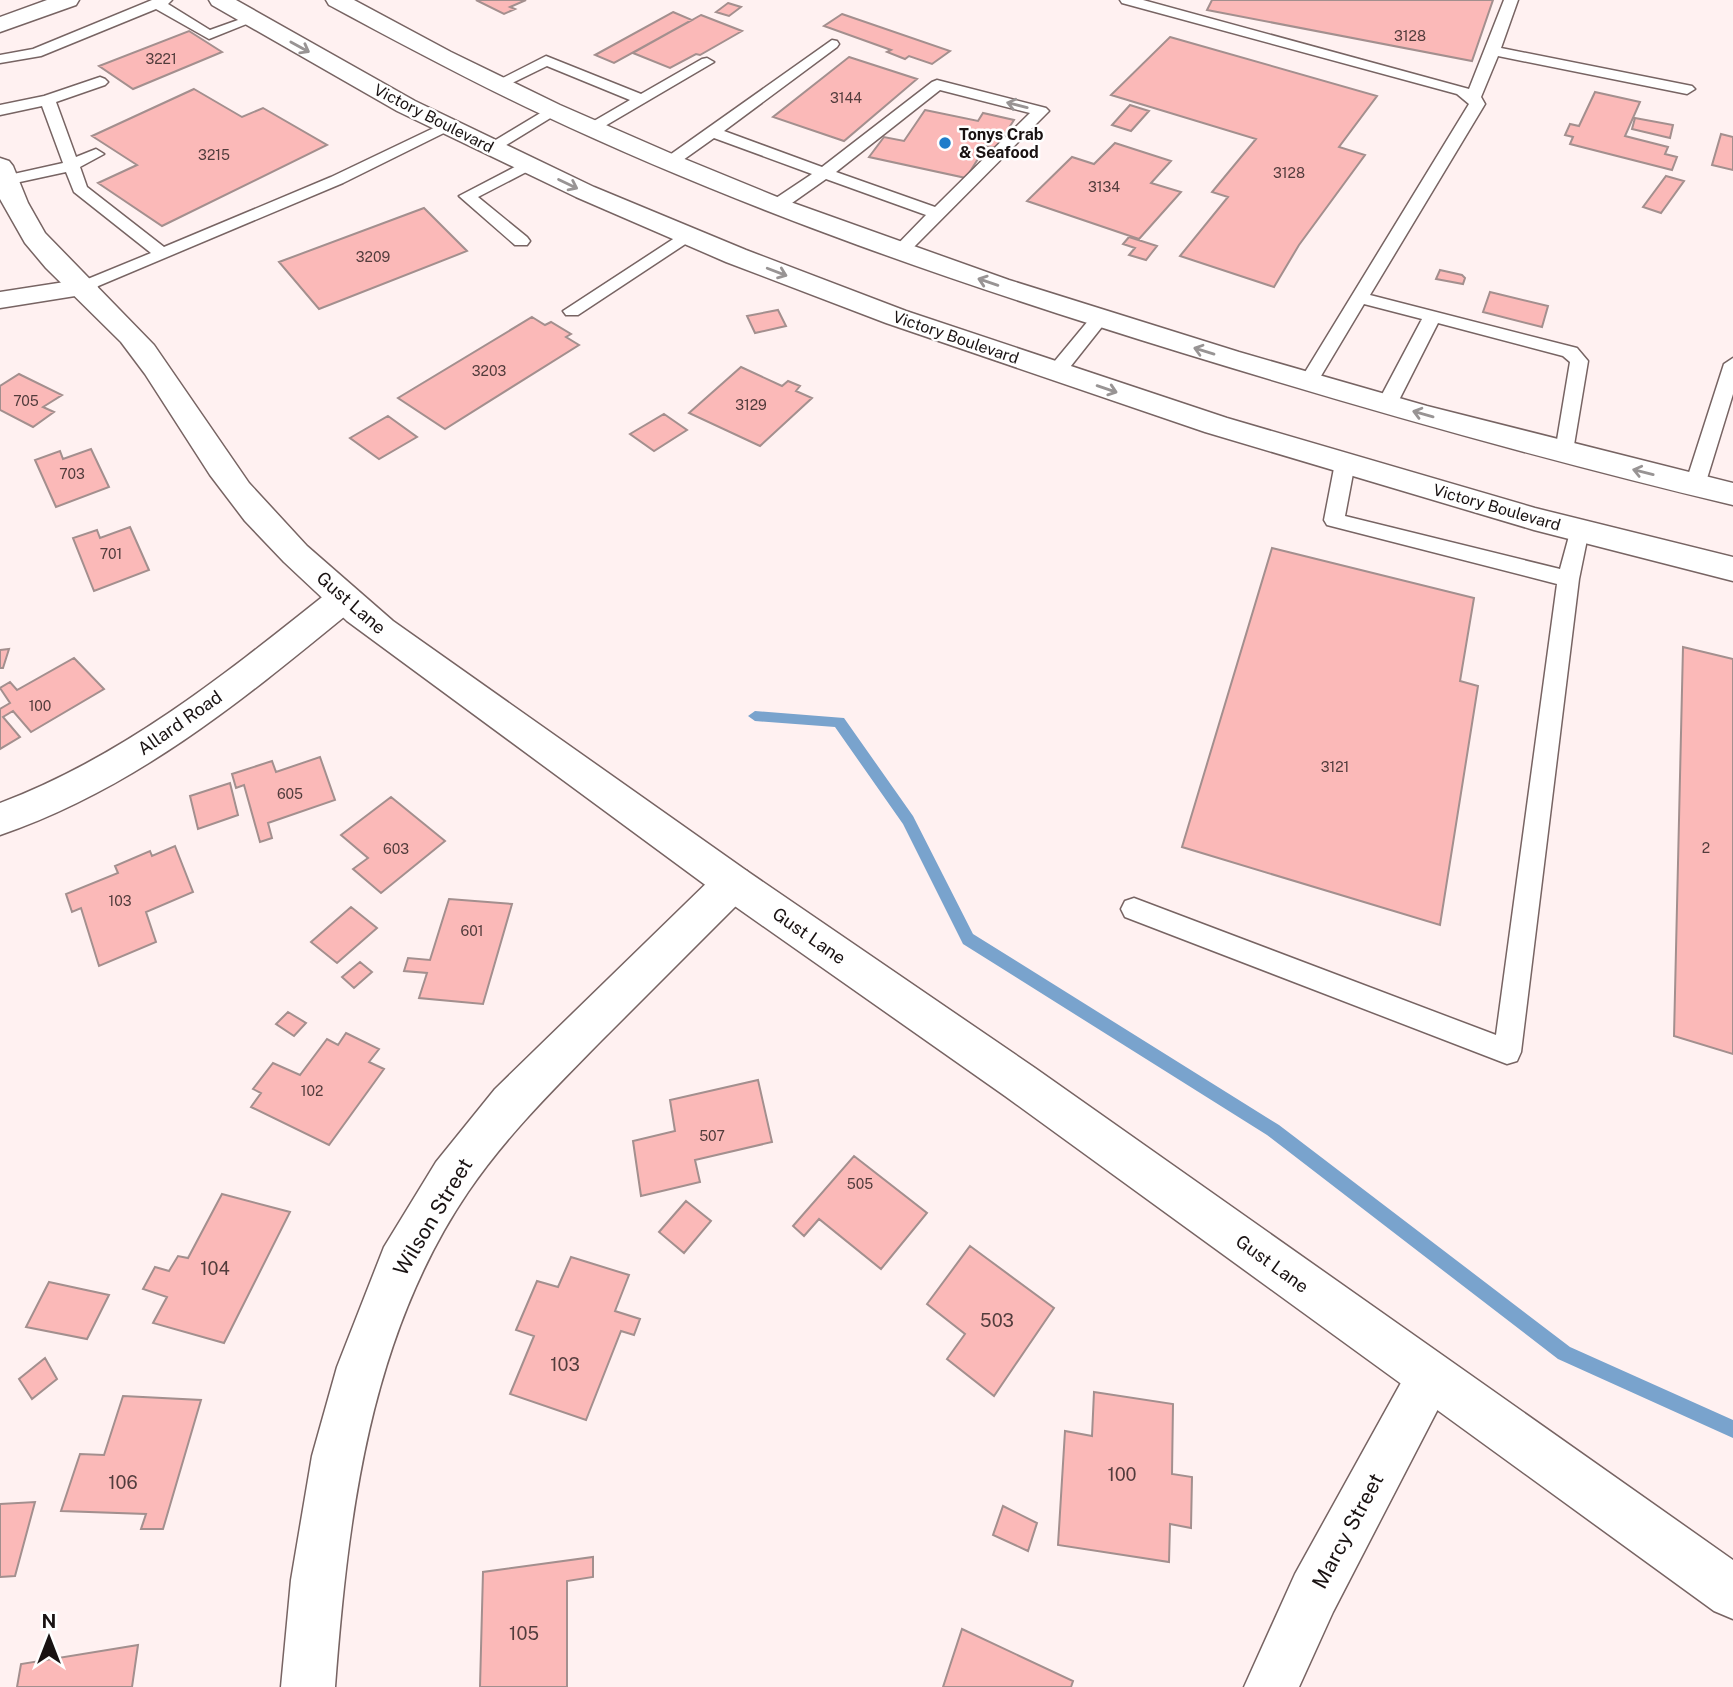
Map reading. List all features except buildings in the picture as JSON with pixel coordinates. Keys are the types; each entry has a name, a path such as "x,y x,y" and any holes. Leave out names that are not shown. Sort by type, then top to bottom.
{"main road":[{"name":"Victory Boulevard","path":"219,0 406,106 528,165 687,235 896,317 1216,425 1579,530 1733,569"},
{"path":"337,0 410,41 552,111 776,206 900,251 1099,319 1308,382 1733,495"},
{"path":"0,25 55,2"},
{"name":"Gust Lane","path":"4,182 34,238 132,337 174,393 220,467 271,530 343,599 403,647 733,883 1020,1082 1430,1378 1733,1592"},
{"path":"0,299 84,287"},
{"name":"Allard Road","path":"0,819 79,788 131,758 253,671 343,599"},
{"name":"Wilson Street","path":"308,1687 317,1580 337,1456 361,1367 401,1264 452,1177 510,1102 733,883"},
{"name":"Marcy Street","path":"1271,1687 1314,1593 1430,1378"}],"lane":[{"path":"1127,0 1462,91 1473,97 1477,104 1308,382"},
{"path":"1473,97 1511,0"},
{"path":"0,59 36,53 161,2 209,36 252,19"},
{"path":"670,162 832,44"},
{"path":"1493,51 1687,89"},
{"path":"497,85 546,60 642,100"},
{"path":"593,128 707,62"},
{"path":"0,110 48,100 100,82"},
{"path":"776,206 823,174 937,85 1041,111 900,251"},
{"path":"48,100 80,189 163,254"},
{"path":"492,147 552,111"},
{"path":"84,287 337,180 448,127"},
{"path":"712,132 939,214"},
{"path":"4,182 70,166 96,154"},
{"path":"521,241 467,195 528,165"},
{"path":"572,311 687,235"},
{"path":"1360,298 1570,352 1579,360 1565,452"},
{"path":"1387,404 1432,317"},
{"path":"1056,372 1099,319"},
{"path":"1695,485 1733,364"},
{"path":"1345,463 1334,520 1568,579"},
{"path":"1134,909 1507,1052 1568,579 1579,530"}],"waterway":[{"path":"755,716 839,722 908,820 968,939 1273,1130 1564,1353 1733,1429"}],"place":[{"name":"Tonys Crab & Seafood","path":"945,143"}]}
